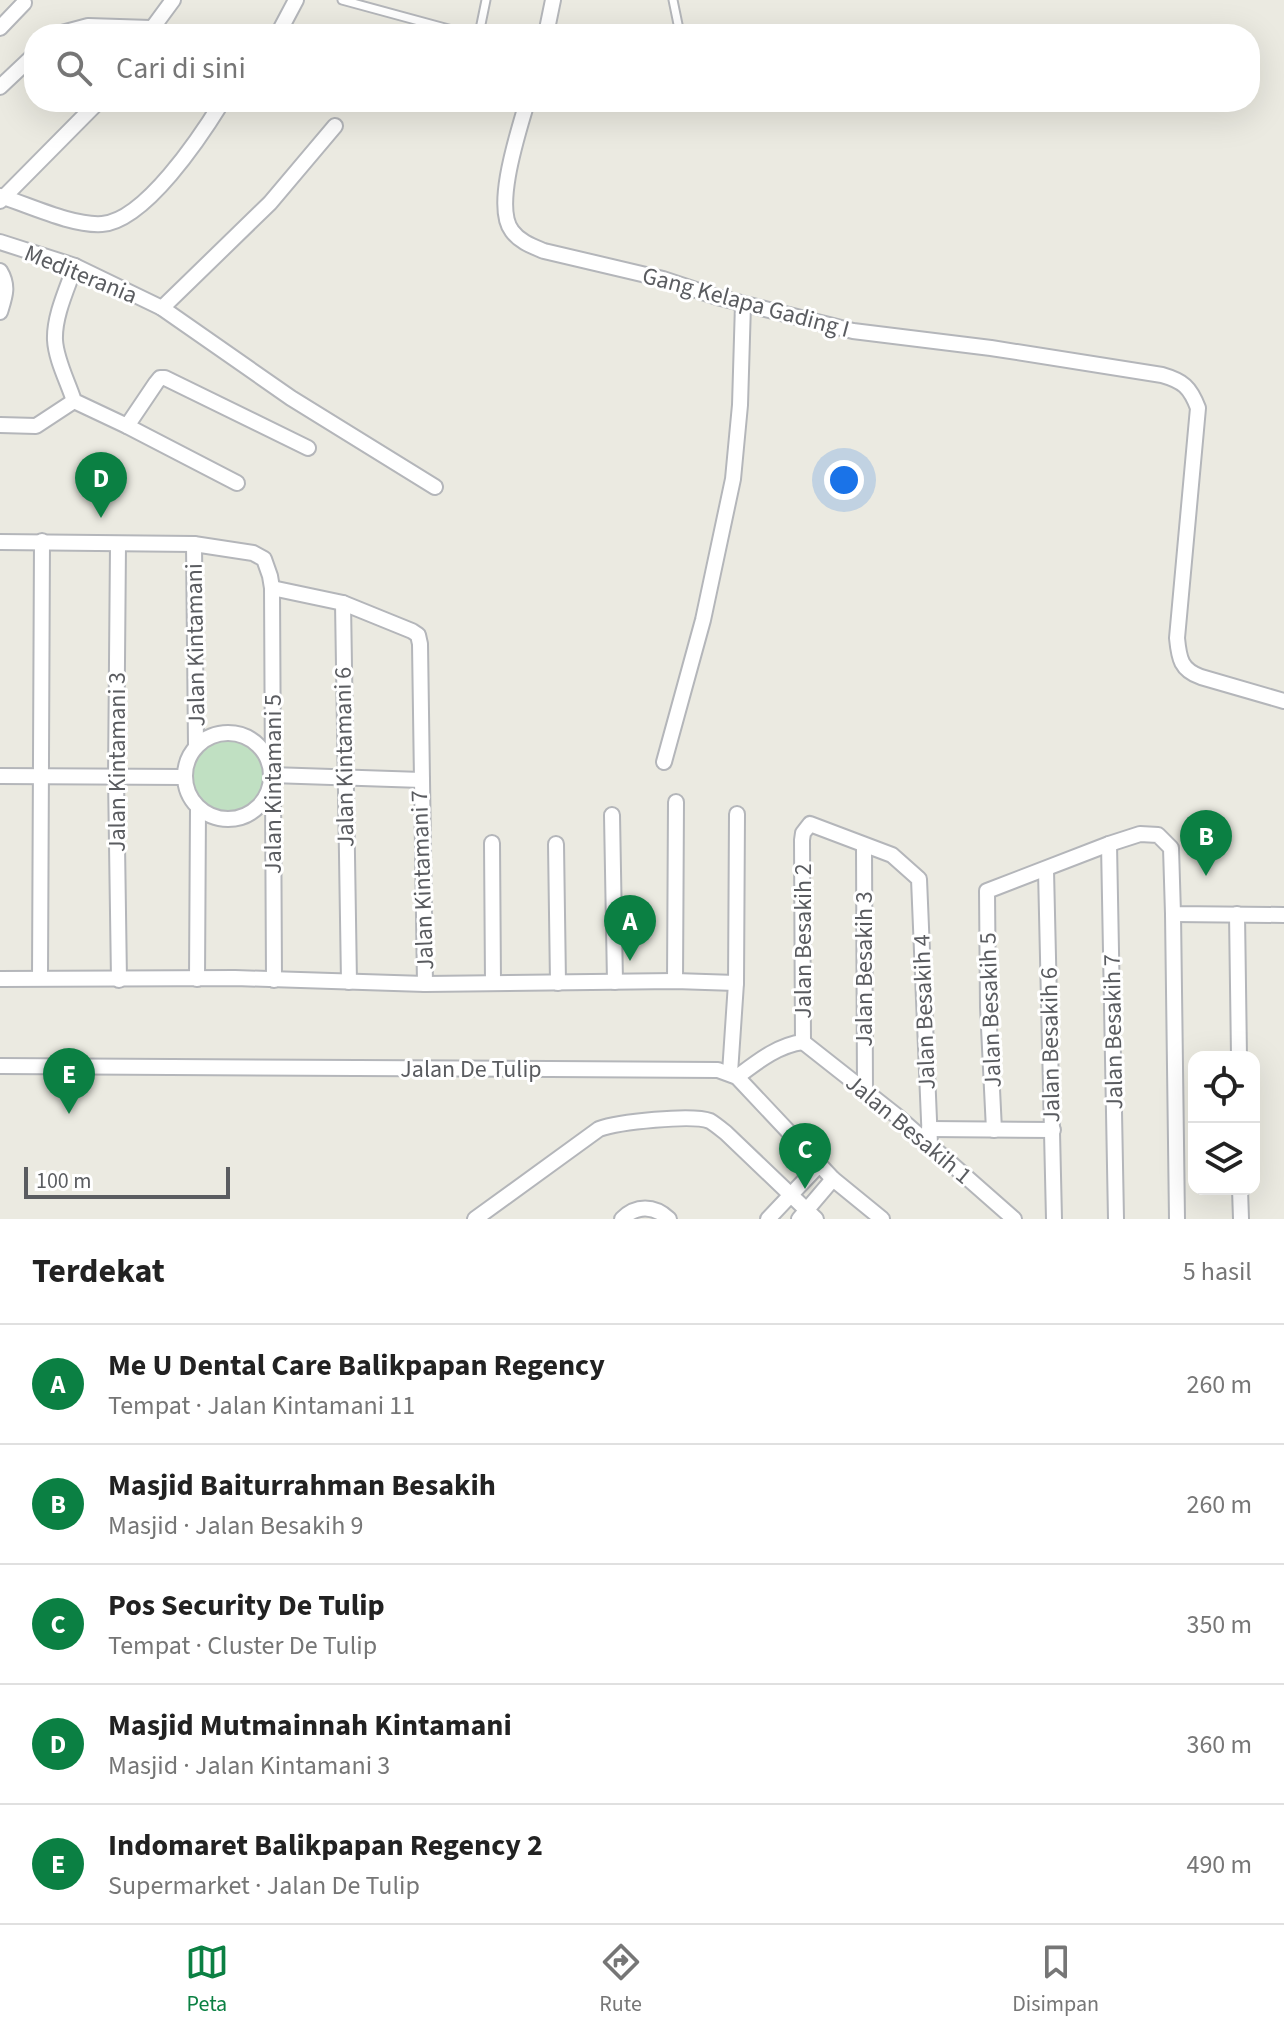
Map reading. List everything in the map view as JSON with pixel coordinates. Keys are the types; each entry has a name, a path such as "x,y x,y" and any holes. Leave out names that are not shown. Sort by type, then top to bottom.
{"street":[{"path":"155,24 173,0"},
{"path":"283,24 296,0"},
{"path":"548,24 553,0"},
{"path":"0,28 24,3"},
{"path":"0,87 24,64"},
{"path":"88,112 1,198 76,221 104,224 119,220 182,162 215,112"},
{"name":"Gang Kelapa Gading I","path":"524,112 510,162 505,196 507,222 512,232 527,244 544,251 663,279 743,304 853,331 991,348 1179,379 1189,387 1198,408 1178,655 1188,672 1284,701"},
{"path":"162,308 270,203 335,126"},
{"name":"Mediterania","path":"0,242 75,266 162,308 291,398 435,487"},
{"path":"75,266 56,324 55,337 56,349 74,401 237,483"},
{"path":"0,271 6,290 0,312"},
{"path":"664,762 703,620 733,479 740,405 743,304"},
{"path":"127,426 156,383 160,378 165,378 308,448"},
{"path":"0,425 36,426 74,401"},
{"path":"40,977 42,541"},
{"path":"0,542 194,544 253,553 264,559 272,588 343,603 412,631 418,635 420,644 422,780"},
{"name":"Jalan Kintamani","path":"194,544 196,746"},
{"name":"Jalan Kintamani 3","path":"118,545 116,777 119,980"},
{"name":"Jalan Kintamani 5","path":"272,588 274,980"},
{"name":"Jalan Kintamani 6","path":"343,603 349,982"},
{"path":"216,734 238,734 249,738 265,754 273,775 266,797 259,807 240,818 217,819 198,808 191,799 184,777 196,746 216,734"},
{"name":"Jalan Kintamani 7","path":"273,775 422,780 425,984"},
{"path":"0,776 184,777"},
{"path":"675,981 676,802"},
{"path":"197,979 198,808"},
{"path":"737,814 734,1075 833,1179 882,1219"},
{"path":"612,815 615,982"},
{"name":"Jalan Besakih 2","path":"803,1042 803,833 810,824 864,847"},
{"path":"1046,870 1140,834 1158,835 1171,848 1177,1219"},
{"path":"492,843 493,983"},
{"path":"556,844 558,983"},
{"name":"Jalan Besakih 7","path":"1109,844 1116,1219"},
{"name":"Jalan Besakih 4","path":"864,847 892,855 919,879 929,1136"},
{"name":"Jalan Besakih 3","path":"864,847 865,1091"},
{"name":"Jalan Besakih 5","path":"994,1130 987,891 1046,870"},
{"name":"Jalan Besakih 6","path":"1046,870 1054,1219"},
{"path":"1173,914 1284,915"},
{"path":"1237,914 1239,1051"},
{"path":"0,979 40,977 425,984 736,983"},
{"path":"734,1075 790,1044 803,1042"},
{"name":"Jalan Besakih 1","path":"803,1042 929,1136 1014,1219"},
{"name":"Jalan De Tulip","path":"0,1066 702,1070 734,1075"},
{"path":"475,1219 568,1150 599,1129 613,1124 690,1118 709,1121 726,1133 807,1216 833,1179"},
{"path":"929,1136 994,1130 1053,1130"},
{"path":"768,1219 819,1165"},
{"path":"1240,1195 1241,1219"},
{"path":"622,1219 628,1213 644,1208 663,1213 669,1219"}],"lane":[{"path":"342,0 430,24"},
{"path":"481,24 486,0"},
{"path":"673,0 678,24"}],"green space":[{"path":"229,737 244,740 256,749 265,761 268,776 265,791 256,803 244,812 229,815 214,812 202,803 193,791 190,776 193,761 202,749 214,740"}],"place":[{"name":"Masjid Mutmainnah Kintamani","path":"101,518"},
{"name":"Masjid Baiturrahman Besakih","path":"1206,876"},
{"name":"Me U Dental Care Balikpapan Regency","path":"630,961"},
{"name":"Indomaret Balikpapan Regency 2","path":"69,1114"},
{"name":"Pos Security De Tulip","path":"805,1189"}]}
